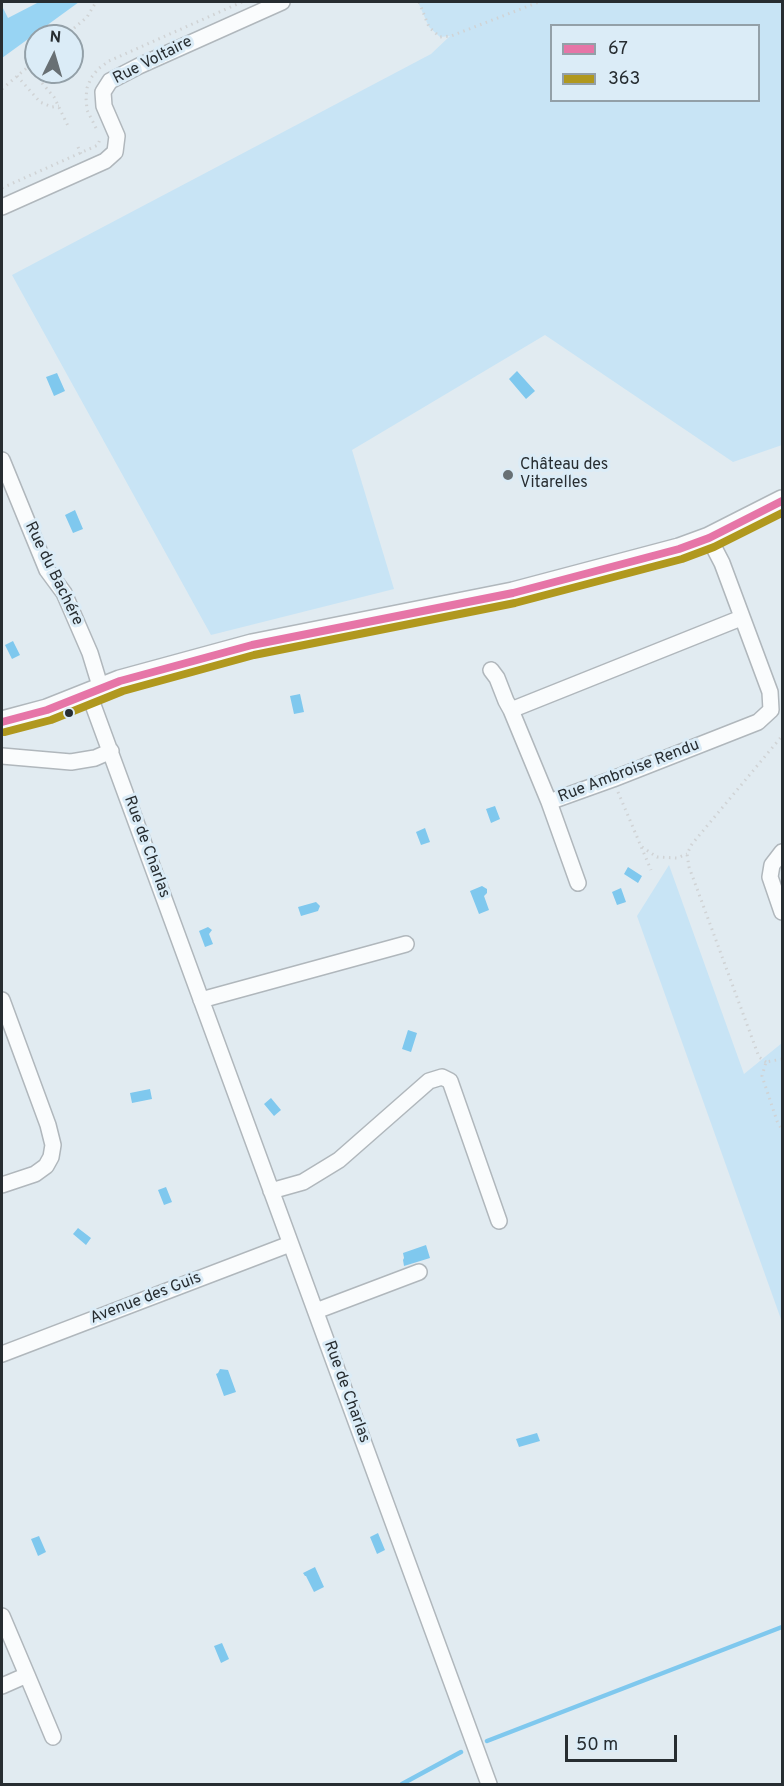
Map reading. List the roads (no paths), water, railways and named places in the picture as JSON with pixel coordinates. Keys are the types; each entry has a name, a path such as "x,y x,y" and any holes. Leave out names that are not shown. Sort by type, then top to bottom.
{"main road":[{"path":"2,722 47,710 120,681 252,645 513,593 679,549 709,538 783,501"}],"street":[{"name":"Rue Voltaire","path":"2,207 105,161 115,152 117,136 104,106 103,92 110,81 282,2"},
{"name":"Rue du Bachére","path":"2,460 47,570 64,593 90,653 95,691"},
{"name":"Rue Ambroise Rendu","path":"491,670 497,678 549,802 777,714 722,563 709,538"},
{"path":"511,710 741,618"},
{"name":"Rue de Charlas","path":"95,691 111,751 489,1785"},
{"path":"2,756 71,762 95,758 111,751"},
{"path":"549,802 578,884"},
{"path":"783,852 772,865 770,877 783,912"},
{"path":"201,1000 406,944"},
{"path":"2,1000 7,1022 48,1125 53,1145 46,1167 35,1174 2,1185"},
{"path":"271,1191 303,1182 339,1160 429,1081 442,1077 450,1082 499,1221"},
{"name":"Avenue des Guis","path":"2,1354 290,1244"},
{"path":"316,1311 419,1272"},
{"path":"2,1616 53,1737"},
{"path":"2,1686 27,1675"}],"waterway":[{"path":"487,1741 782,1627"},
{"path":"402,1784 461,1752"}],"place":[{"name":"Château des Vitarelles","path":"508,475"}]}
